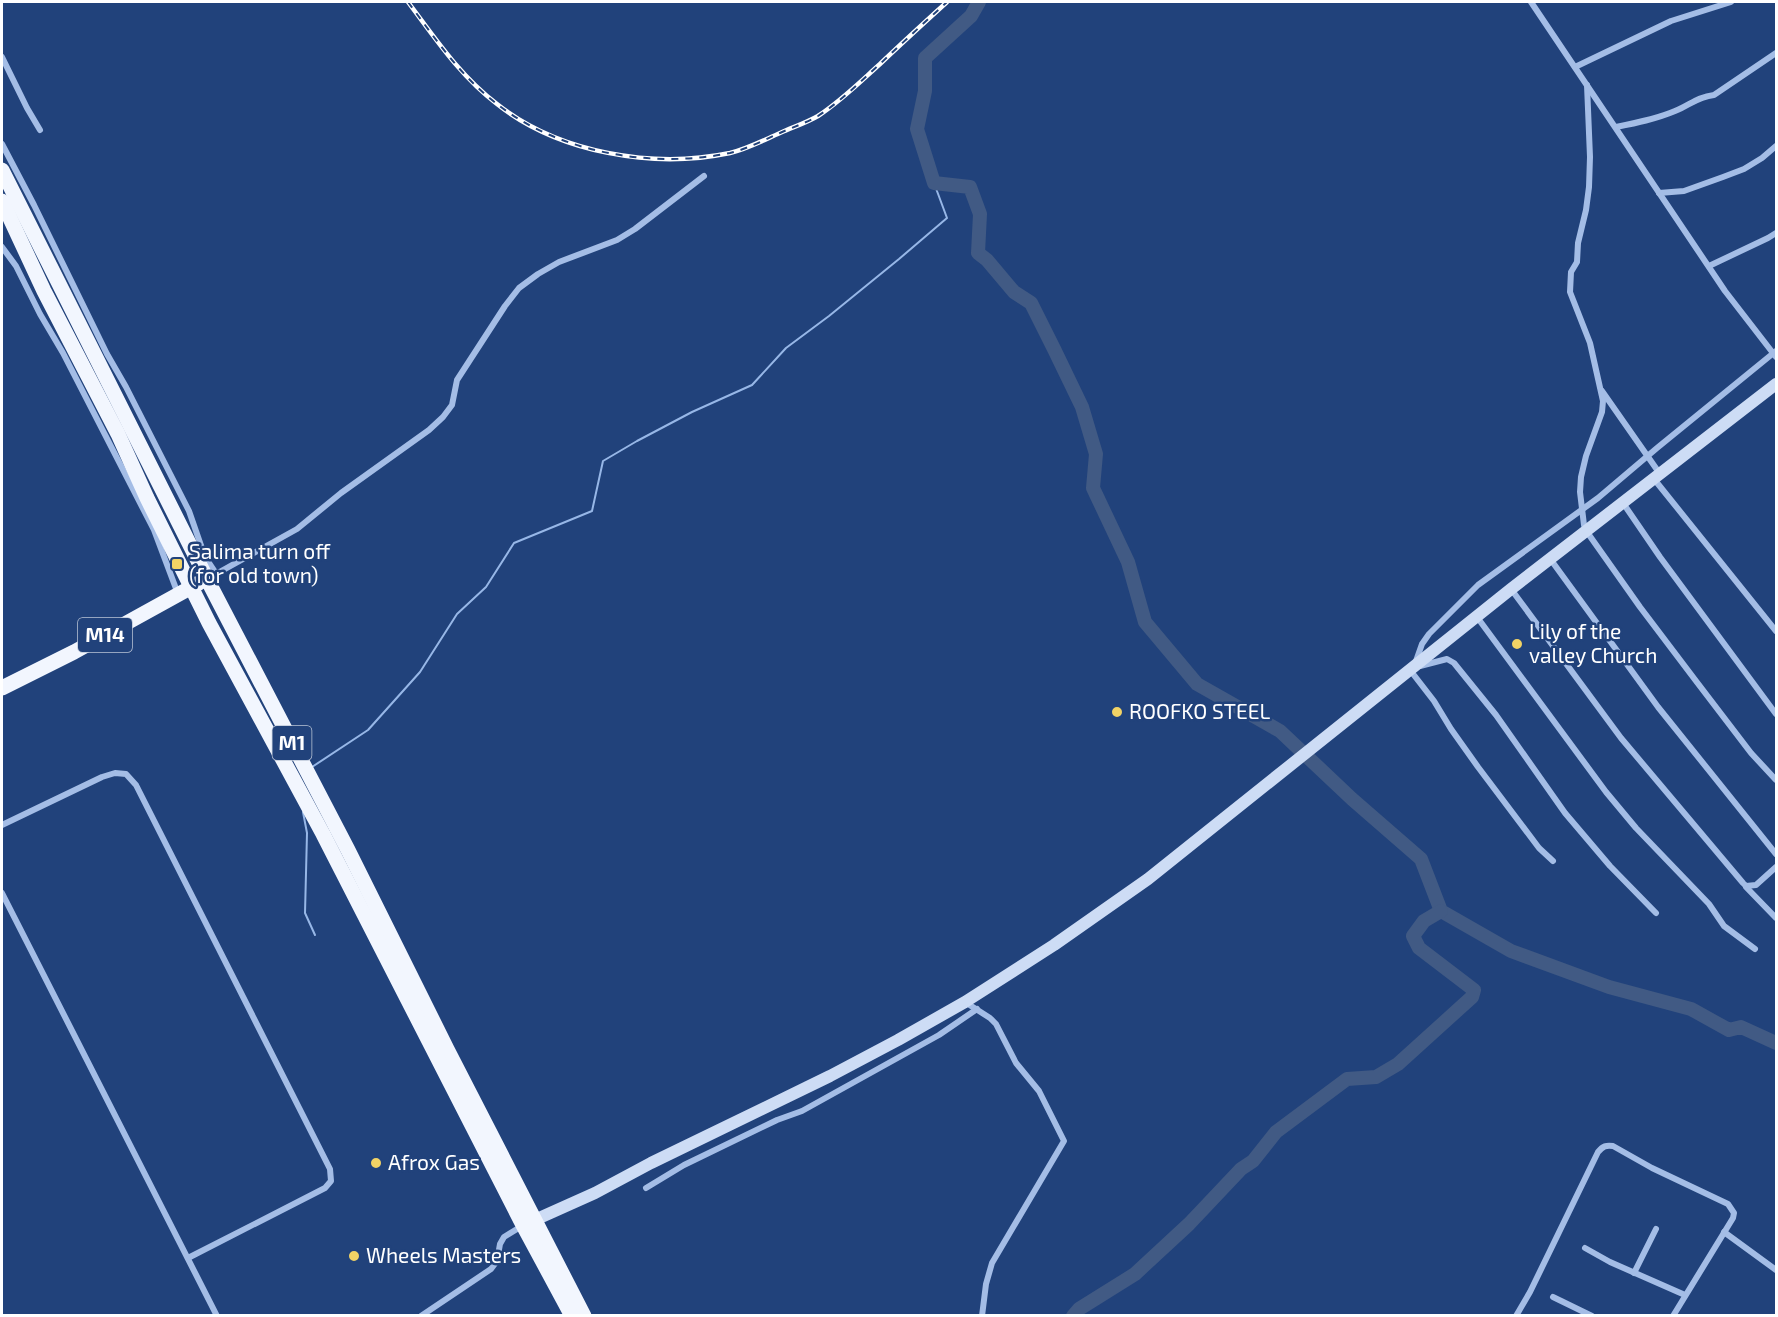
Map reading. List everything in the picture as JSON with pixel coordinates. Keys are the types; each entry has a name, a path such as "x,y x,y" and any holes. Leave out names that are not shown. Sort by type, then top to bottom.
{"highway":[{"name":"M1","path":"2,170 212,577 348,850 572,1316"},
{"name":"M1","path":"2,201 44,291 118,434 192,587 529,1223 585,1316"},
{"name":"M14","path":"2,688 84,647 212,577"}],"main road":[{"path":"529,1223 595,1193 898,1040 965,1002 1054,945 1148,879 1511,589 1776,384"}],"street":[{"path":"1412,669 1422,644 1478,585 1598,498 1776,354 1725,291 1531,2"},
{"path":"1575,67 1678,18 1731,2"},
{"path":"1616,128 1649,121 1675,111 1701,96 1714,95 1776,53"},
{"path":"2,57 40,130"},
{"path":"1587,85 1589,187 1578,243 1577,262 1571,272 1570,292 1590,343 1603,401 1602,412 1581,477 1580,492 1584,525 1637,604 1751,753 1776,780"},
{"path":"2,144 189,511 212,577 297,529 443,417 452,405 458,381 505,306 519,288 559,262 617,240 635,229 704,176"},
{"path":"1659,193 1684,191 1744,169 1776,147"},
{"path":"1708,266 1776,233"},
{"path":"2,248 16,266 134,490 154,530 178,595"},
{"path":"1601,390 1649,456 1658,477 1776,631"},
{"path":"1623,503 1666,566 1776,714"},
{"path":"1551,560 1658,707 1776,854"},
{"path":"1511,589 1621,738 1746,886 1776,918"},
{"path":"1477,617 1606,792 1636,828 1709,904 1724,926 1755,949"},
{"path":"1412,669 1447,659 1454,663 1496,715 1567,816 1610,866 1656,913"},
{"path":"1412,669 1475,763 1539,848 1553,861"},
{"path":"2,825 102,777 115,773 126,774 136,785 330,1169 331,1180 325,1188 188,1258"},
{"path":"1746,886 1756,885 1776,867"},
{"path":"2,893 217,1316"},
{"path":"965,1002 990,1018 1001,1031 1016,1063 1039,1090 1064,1137 1064,1142 992,1263 986,1284 982,1316"},
{"path":"646,1188 684,1165 777,1120 802,1111 939,1035 977,1009"},
{"path":"1516,1316 1602,1147 1608,1145 1728,1204 1734,1213 1725,1232 1673,1316"},
{"path":"421,1316 490,1269 497,1261 500,1244 504,1237 529,1223"},
{"path":"1634,1273 1656,1229"},
{"path":"1725,1232 1776,1270"},
{"path":"1585,1248 1684,1295"},
{"path":"1553,1297 1592,1316"}],"waterway":[{"path":"979,2 971,16 925,58 925,91 917,129 934,183 970,187 980,214 978,253 987,260 1014,292 1031,303 1082,407 1096,454 1093,488 1128,562 1145,622 1197,684 1280,731 1352,799 1421,859 1441,911 1511,951 1609,987 1691,1009 1729,1030 1741,1027 1776,1043"},
{"path":"312,767 368,730 420,672 457,614 486,587 514,543 592,511 603,461 692,412 752,385 786,348 829,316 947,218 934,183"},
{"path":"303,812 307,833 305,913 315,935"},
{"path":"1073,1316 1079,1309 1135,1274 1189,1224 1241,1169 1253,1161 1276,1132 1347,1079 1376,1077 1398,1064 1472,997 1474,990 1419,948 1413,936 1424,921 1441,911"}],"railway":[{"path":"408,2 471,81 497,104 522,121 549,135 608,153 670,159 730,153 818,116 850,91 947,2"}],"place":[{"name":"Salima turn off (for old town)","path":"177,564"},
{"name":"Lily of the valley Church","path":"1517,644"},
{"name":"ROOFKO STEEL","path":"1117,712"},
{"name":"Afrox Gas","path":"376,1163"},
{"name":"Wheels Masters","path":"354,1256"}]}
